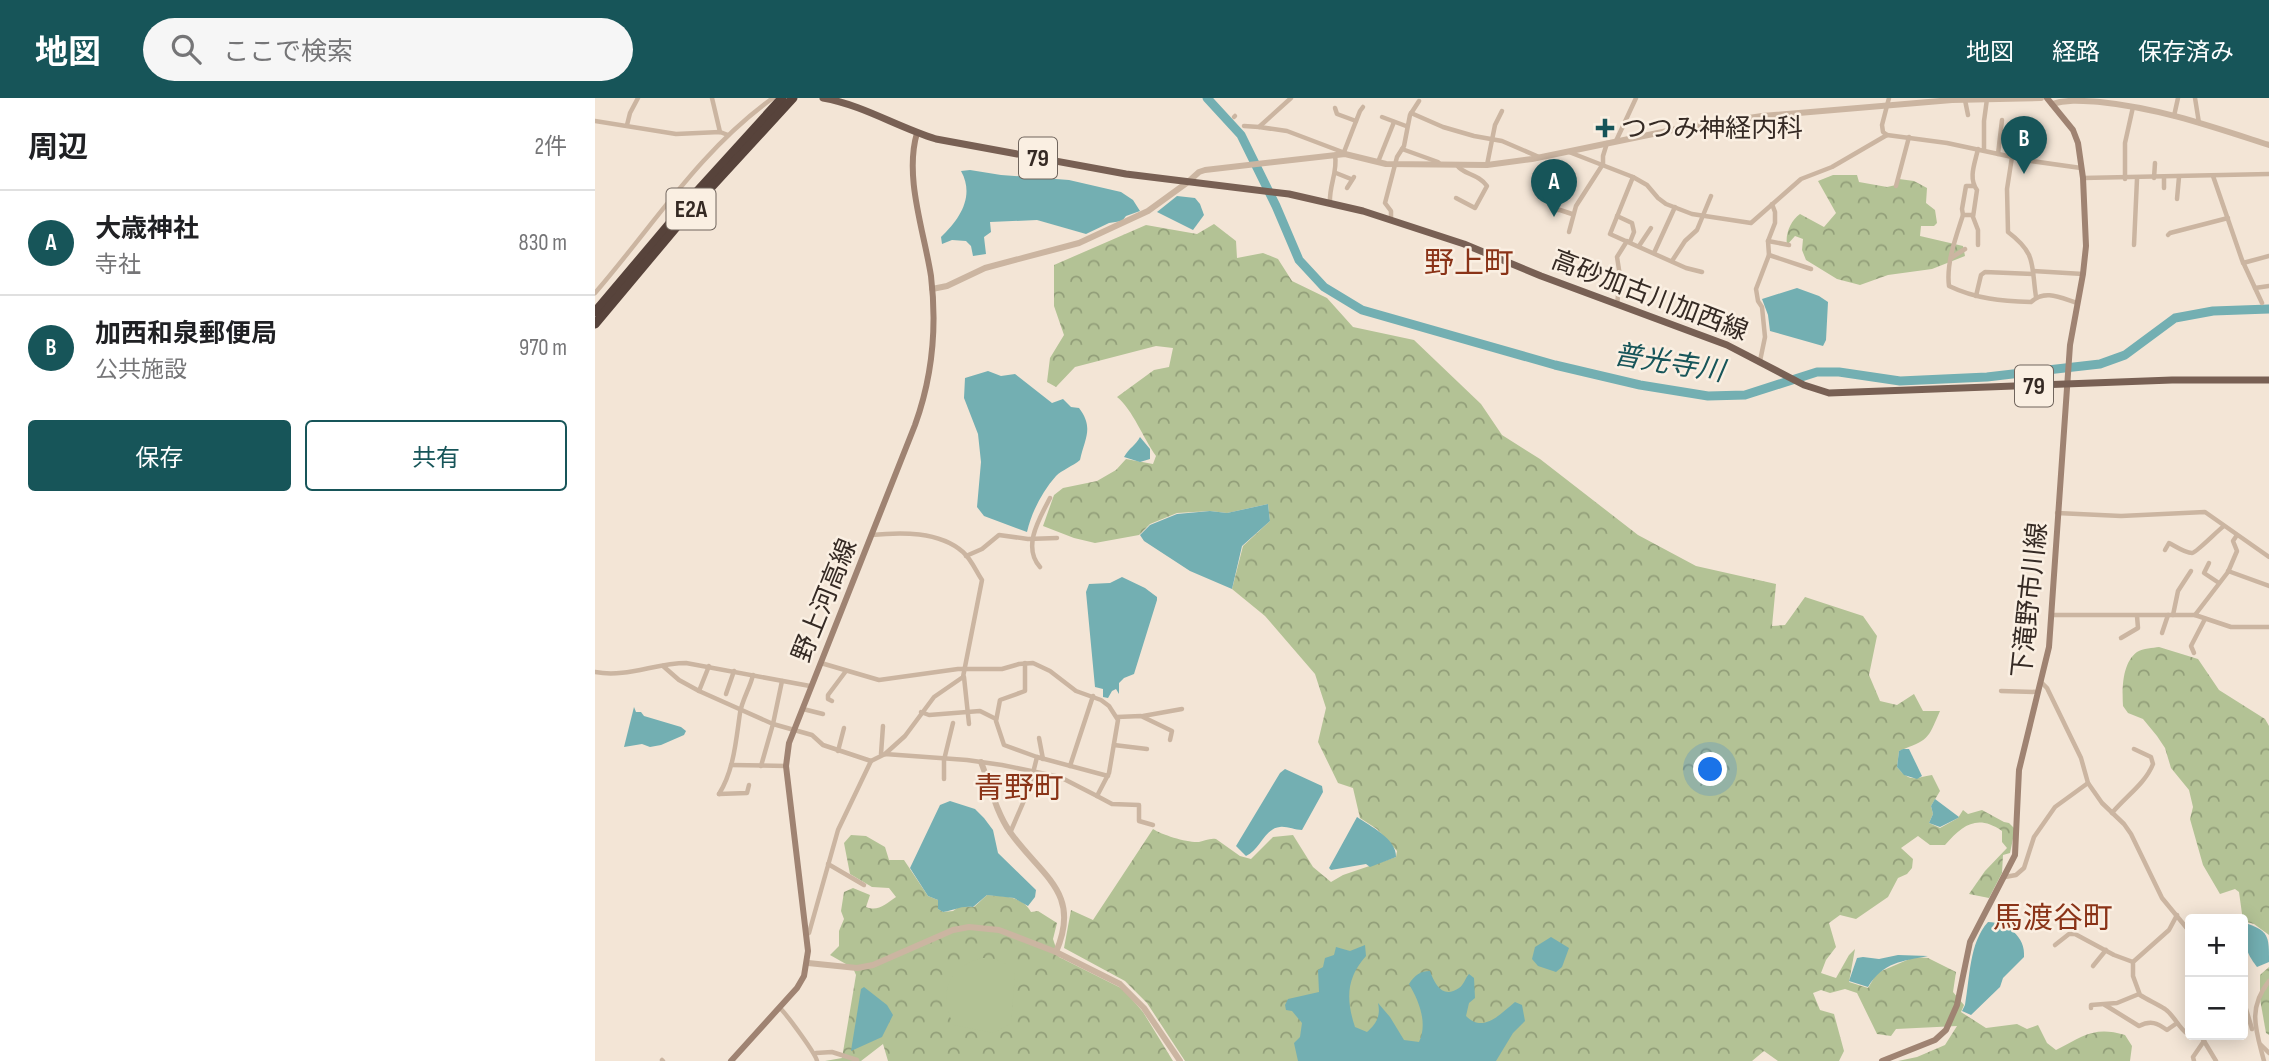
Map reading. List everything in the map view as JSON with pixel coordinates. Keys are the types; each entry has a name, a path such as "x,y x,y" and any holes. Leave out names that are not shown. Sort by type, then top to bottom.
{"highway":[{"name":"E2A","path":"595,312 692,196 782,98"},
{"name":"E2A","path":"595,324 693,207 793,98"}],"main road":[{"name":"高砂加古川加西線","path":"823,98 860,107 936,139 1081,167 1272,191 1330,202 1464,244 1727,345 1822,391 1843,393 2172,380 2269,380"},
{"name":"下滝野市川線","path":"1882,1061 1935,1040 1946,1030 1957,1006 1970,942 2015,855 2019,770 2049,647 2070,345 2086,246 2083,178 2078,144 2073,130 2047,100"},
{"name":"野上河高線","path":"731,1061 781,1007 804,976 807,963 806,934 786,766 789,743 925,396 931,359 932,289 912,171 912,151 917,133"}],"street":[{"path":"627,125 638,98"},
{"path":"712,98 720,132"},
{"path":"595,293 694,169 756,109 773,98"},
{"path":"1259,127 1291,98"},
{"path":"1616,141 1636,98"},
{"path":"2174,116 2178,98"},
{"path":"2195,98 2199,122"},
{"path":"1978,245 1978,230 1972,215 1977,192 1972,177 1981,150 1987,99"},
{"path":"1965,100 1968,115"},
{"path":"1244,126 1287,131 1345,153 1378,162 1457,165 1539,157 1734,120 1888,101 2093,100 2199,122 2269,145"},
{"path":"1391,220 1391,211 1385,203 1402,149 1406,126 1419,101"},
{"path":"1887,135 1883,132 1882,125 1888,101"},
{"path":"1345,153 1363,107"},
{"path":"2125,178 2125,142 2133,107"},
{"path":"1335,108 1337,114 1356,121"},
{"path":"1487,164 1502,111"},
{"path":"1411,113 1443,127 1502,141 1539,157"},
{"path":"1382,117 1406,126"},
{"path":"1998,153 2002,120"},
{"path":"595,121 675,134 720,132 728,135"},
{"path":"1378,162 1394,122"},
{"path":"1568,151 1633,177 1647,185 1658,198 1675,207 1704,216 1751,223 1801,179 1832,167 1887,135 2081,168"},
{"path":"1896,186 1909,137"},
{"path":"1569,232 1572,214 1603,164 1602,156 1607,143"},
{"path":"1402,149 1440,165"},
{"path":"932,289 947,286 985,268 1079,243 1148,211 1205,170 1345,153"},
{"path":"1330,202 1331,186 1336,173 1335,155"},
{"path":"2012,157 2007,189 2008,232 2028,250 2036,297"},
{"path":"2154,178 2155,163"},
{"path":"1456,198 1475,208 1487,187 1480,177 1460,170 1457,165"},
{"path":"1336,173 1353,178 1347,188"},
{"path":"2083,178 2203,178 2269,174"},
{"path":"2213,176 2243,263 2262,303"},
{"path":"1633,177 1610,234 1702,272"},
{"path":"2177,199 2179,177"},
{"path":"2164,178 2164,188"},
{"path":"2134,245 2137,179"},
{"path":"1973,185 1966,186 1963,215 1951,258 1949,286 2001,302 2031,302 2036,297 2055,295 2077,303"},
{"path":"1672,261 1685,241 1697,230 1711,195"},
{"path":"1760,361 1765,337 1762,307 1756,289 1769,255 1767,241 1775,223 1776,212 1772,204"},
{"path":"1654,253 1675,207"},
{"path":"1553,210 1572,214"},
{"path":"1963,215 1972,215"},
{"path":"1617,216 1632,223 1633,232 1617,257 1620,276 1617,304"},
{"path":"2168,235 2228,218"},
{"path":"1639,246 1651,228"},
{"path":"1767,241 1789,246"},
{"path":"1951,258 1965,249"},
{"path":"1769,255 1811,269"},
{"path":"2243,263 2269,256"},
{"path":"1976,296 1981,275 1985,272 2083,274"},
{"path":"2255,288 2269,286"},
{"path":"1040,567 1035,561 1032,539 1050,498"},
{"path":"2057,513 2121,516 2205,512 2269,557"},
{"path":"2165,550 2169,544 2191,553 2196,552 2224,526"},
{"path":"870,535 927,535 961,550 982,580 963,677 969,724"},
{"path":"966,556 982,550 999,535 1032,539 1057,538"},
{"path":"2195,615 2228,571 2237,551 2233,541 2237,535"},
{"path":"2209,563 2204,573 2219,583"},
{"path":"2162,633 2178,592 2192,570"},
{"path":"2228,571 2269,586"},
{"path":"2051,615 2195,615 2231,627 2269,626"},
{"path":"2122,638 2138,628 2137,616"},
{"path":"2194,653 2191,646 2205,619"},
{"path":"595,672 623,674 686,663 810,686"},
{"path":"820,663 879,680 965,670 1002,669 1025,663 1042,667 1068,687 1093,696 1109,706 1117,717 1108,776 1097,796"},
{"path":"1025,663 1026,690 1001,699 996,719 1004,745 1040,758 1108,776"},
{"path":"663,666 699,691 740,710 773,724 811,735 823,745 838,751 871,761"},
{"path":"699,691 709,666"},
{"path":"726,694 734,671"},
{"path":"832,701 828,695 846,671"},
{"path":"749,785 747,793 719,794 731,765 740,710 753,675"},
{"path":"806,934 809,933 842,819 871,761 905,736 934,696 963,677"},
{"path":"761,766 782,681"},
{"path":"2041,682 2047,688 2081,758 2088,783 2102,803 2131,834 2157,889 2177,915 2185,921"},
{"path":"2001,691 2038,692"},
{"path":"1070,766 1093,696"},
{"path":"802,708 823,714"},
{"path":"1117,717 1143,716 1182,709"},
{"path":"921,712 927,715 980,711 996,719"},
{"path":"1143,716 1172,731 1170,740"},
{"path":"944,779 944,760 953,723"},
{"path":"883,726 883,754"},
{"path":"838,751 845,728"},
{"path":"1010,832 1040,758 1039,738"},
{"path":"1114,745 1147,750"},
{"path":"2112,813 2143,782 2153,764 2151,757 2134,749"},
{"path":"883,754 981,762 1060,777 1112,804 1139,805 1139,821 1153,825"},
{"path":"981,762 1010,832 1061,897 1065,911 1065,929 1056,952"},
{"path":"731,765 786,766"},
{"path":"2005,877 2016,875 2024,868 2034,838 2055,807 2088,783"},
{"path":"828,864 864,885"},
{"path":"2177,915 2169,930 2133,962 2133,976 2139,994 2165,1009 2185,1034"},
{"path":"807,963 857,968 873,965 953,930 969,926 999,930 1112,978 1131,993 1180,1061"},
{"path":"2055,945 2071,933 2133,962"},
{"path":"2093,966 2106,950"},
{"path":"2254,1029 2258,997 2269,981"},
{"path":"2091,1007 2117,1003 2139,994"},
{"path":"2105,1005 2139,1026 2148,1022 2156,1023 2168,1030 2177,1023"},
{"path":"781,1007 800,1037 816,1053 817,1061"},
{"path":"2248,1013 2264,1061"},
{"path":"2248,1028 2254,1029"},
{"path":"2194,1061 2193,1057 2202,1040"},
{"path":"2205,1040 2216,1061"},
{"path":"2260,1045 2269,1053"},
{"path":"816,1053 832,1052 857,1060"}],"green space":[{"path":"1833,175 1857,175 1859,182 1887,187 1896,185 1899,179 1914,181 1927,188 1926,203 1935,210 1937,223 1934,226 1921,226 1920,236 1963,246 1965,256 1932,269 1888,275 1860,285 1837,279 1806,260 1802,250 1803,239 1795,236 1787,245 1788,232 1800,214 1824,227 1836,213 1818,181"},
{"path":"1214,224 1236,241 1237,258 1263,253 1278,259 1292,281 1327,298 1353,327 1414,340 1481,404 1502,435 1540,459 1638,535 1696,566 1776,584 1772,626 1785,625 1805,597 1863,616 1877,636 1869,675 1880,701 1897,705 1914,694 1923,711 1940,711 1926,738 1899,751 1897,767 1909,777 1932,775 1940,791 1931,806 1933,814 1929,823 1940,828 1958,818 1963,810 1968,814 1982,810 2009,823 2015,829 2010,853 2003,855 2002,873 1989,898 1969,894 1985,871 2007,848 2002,842 2002,831 1985,823 1971,824 1945,845 1930,845 1918,836 1901,848 1913,859 1912,868 1898,878 1888,897 1856,919 1840,915 1829,923 1836,947 1826,960 1821,973 1836,978 1855,949 1849,982 1868,988 1877,973 1914,957 1928,958 1956,972 1953,992 1964,1005 1961,1012 1986,1028 2017,1024 2027,1029 2038,1025 2047,1043 2056,1050 2089,1034 2114,1032 2125,1035 2132,1046 2130,1061 1898,1061 1917,1057 1945,1045 1957,1026 1896,1029 1891,1036 1877,1034 1857,993 1845,989 1830,993 1821,990 1813,993 1820,1010 1834,1014 1844,1051 1839,1061 1778,1061 1764,1051 1752,1061 1185,1061 1147,1003 1125,981 1064,948 1071,910 1093,920 1153,829 1188,841 1216,839 1240,856 1251,859 1273,837 1293,835 1313,867 1331,882 1343,875 1396,857 1397,851 1377,829 1360,818 1353,788 1338,783 1318,742 1326,708 1315,674 1265,616 1232,589 1243,546 1270,521 1268,504 1227,513 1177,513 1150,524 1139,535 1095,543 1043,526 1054,495 1063,488 1097,481 1116,470 1126,459 1153,464 1156,456 1128,409 1117,397 1154,370 1169,367 1173,348 1156,346 1075,367 1056,387 1047,382 1050,358 1064,335 1054,306 1054,265 1146,225 1197,234"},
{"path":"2159,647 2198,659 2219,690 2265,719 2269,726 2269,935 2248,922 2248,914 2242,914 2239,892 2235,889 2220,894 2203,865 2190,819 2193,807 2189,790 2171,768 2165,748 2157,736 2143,719 2128,713 2123,706 2123,684 2128,663 2137,652"},
{"path":"851,835 866,836 885,847 889,860 904,860 928,896 938,900 938,909 943,912 953,911 960,906 974,907 987,895 999,896 1018,900 1031,912 1038,911 1057,923 1053,939 1059,957 1123,989 1143,1012 1173,1061 888,1061 883,1044 861,1061 825,1061 842,1058 856,975 853,968 830,955 839,946 839,931 844,919 841,911 844,892 853,888 870,895 866,907 874,909 896,897 889,888 872,887 850,874 844,843"},
{"path":"983,958 1001,962 1015,974 1011,1023 994,1033 954,1025 946,1003 946,992 954,974 961,967"},
{"path":"2269,967 2269,1035 2266,1033 2260,999 2260,975"}],"water":[{"path":"961,171 1069,180 1121,192 1133,200 1140,211 1126,216 1122,221 1109,223 1086,234 1037,220 990,222 991,232 984,237 986,254 973,256 971,246 966,241 952,240 942,244 941,237 954,223 963,207 966,189"},
{"path":"1177,196 1195,198 1200,204 1204,215 1193,230 1157,212"},
{"path":"1797,288 1828,302 1826,340 1823,346 1770,331 1762,299"},
{"path":"988,371 1001,376 1015,374 1052,403 1063,399 1071,407 1079,408 1086,421 1087,433 1080,460 1058,474 1051,482 1035,509 1027,532 984,516 977,507 981,462 978,434 964,398 965,378"},
{"path":"1140,437 1150,449 1150,459 1140,462 1124,457 1137,442"},
{"path":"1268,504 1270,521 1242,546 1232,589 1190,571 1144,541 1140,535 1150,525 1177,514 1210,511 1227,513"},
{"path":"1122,577 1145,588 1157,597 1157,600 1134,674 1119,683 1119,694 1116,689 1108,698 1103,697 1103,689 1095,687 1086,592 1089,584 1110,583"},
{"path":"634,707 636,712 641,712 644,716 681,727 686,731 684,735 661,745 624,747"},
{"path":"1909,749 1922,776 1917,779 1904,775 1897,767 1899,751"},
{"path":"1285,769 1322,786 1323,792 1302,830 1275,828 1246,856 1236,846"},
{"path":"1935,799 1959,817 1940,827 1929,823 1933,814 1931,806"},
{"path":"950,801 975,809 993,830 998,853 1036,890 1035,897 1028,906 1014,898 987,895 973,907 943,912 938,909 938,900 928,896 910,868 940,805"},
{"path":"1357,817 1388,839 1396,857 1370,867 1366,864 1331,870 1329,868"},
{"path":"1988,922 2002,925 2014,932 2022,943 2024,957 2003,978 2000,987 1971,1015 1962,1011 1969,972 1977,940"},
{"path":"2248,924 2266,935 2269,962 2257,967 2250,956"},
{"path":"1551,937 1569,948 1562,967 1556,972 1538,966 1532,959 1535,947"},
{"path":"1365,945 1366,956 1351,981 1349,998 1355,1027 1367,1032 1370,1029 1378,1016 1378,1003 1404,1040 1419,1042 1422,1020 1419,1005 1409,984 1418,974 1430,971 1440,989 1448,992 1461,987 1469,974 1474,978 1475,998 1469,1003 1466,1016 1473,1021 1479,1023 1492,1020 1515,1002 1522,1005 1525,1021 1513,1033 1496,1061 1298,1061 1294,1043 1300,1037 1302,1023 1292,1011 1286,1010 1288,999 1319,992 1318,970 1323,967 1325,958 1334,955 1336,947 1350,951"},
{"path":"1898,955 1928,956 1902,961 1887,968 1880,972 1868,987 1849,981 1857,958 1879,959"},
{"path":"864,987 887,1005 893,1015 882,1037 851,1051 861,989"}],"waterway":[{"name":"普光寺川","path":"1207,98 1241,135 1299,260 1324,287 1362,310 1555,365 1640,385 1708,396 1745,395 1817,372 1839,372 1900,381 1987,377 2100,364 2125,355 2175,318 2213,311 2269,309"}],"place":[{"name":"つつみ神経内科","path":"1605,128"},
{"name":"加西和泉郵便局","path":"2024,174"},
{"name":"大歳神社","path":"1554,217"}],"district":[{"name":"野上町","path":"1469,263"},
{"name":"青野町","path":"1019,788"},
{"name":"馬渡谷町","path":"2053,918"}]}
